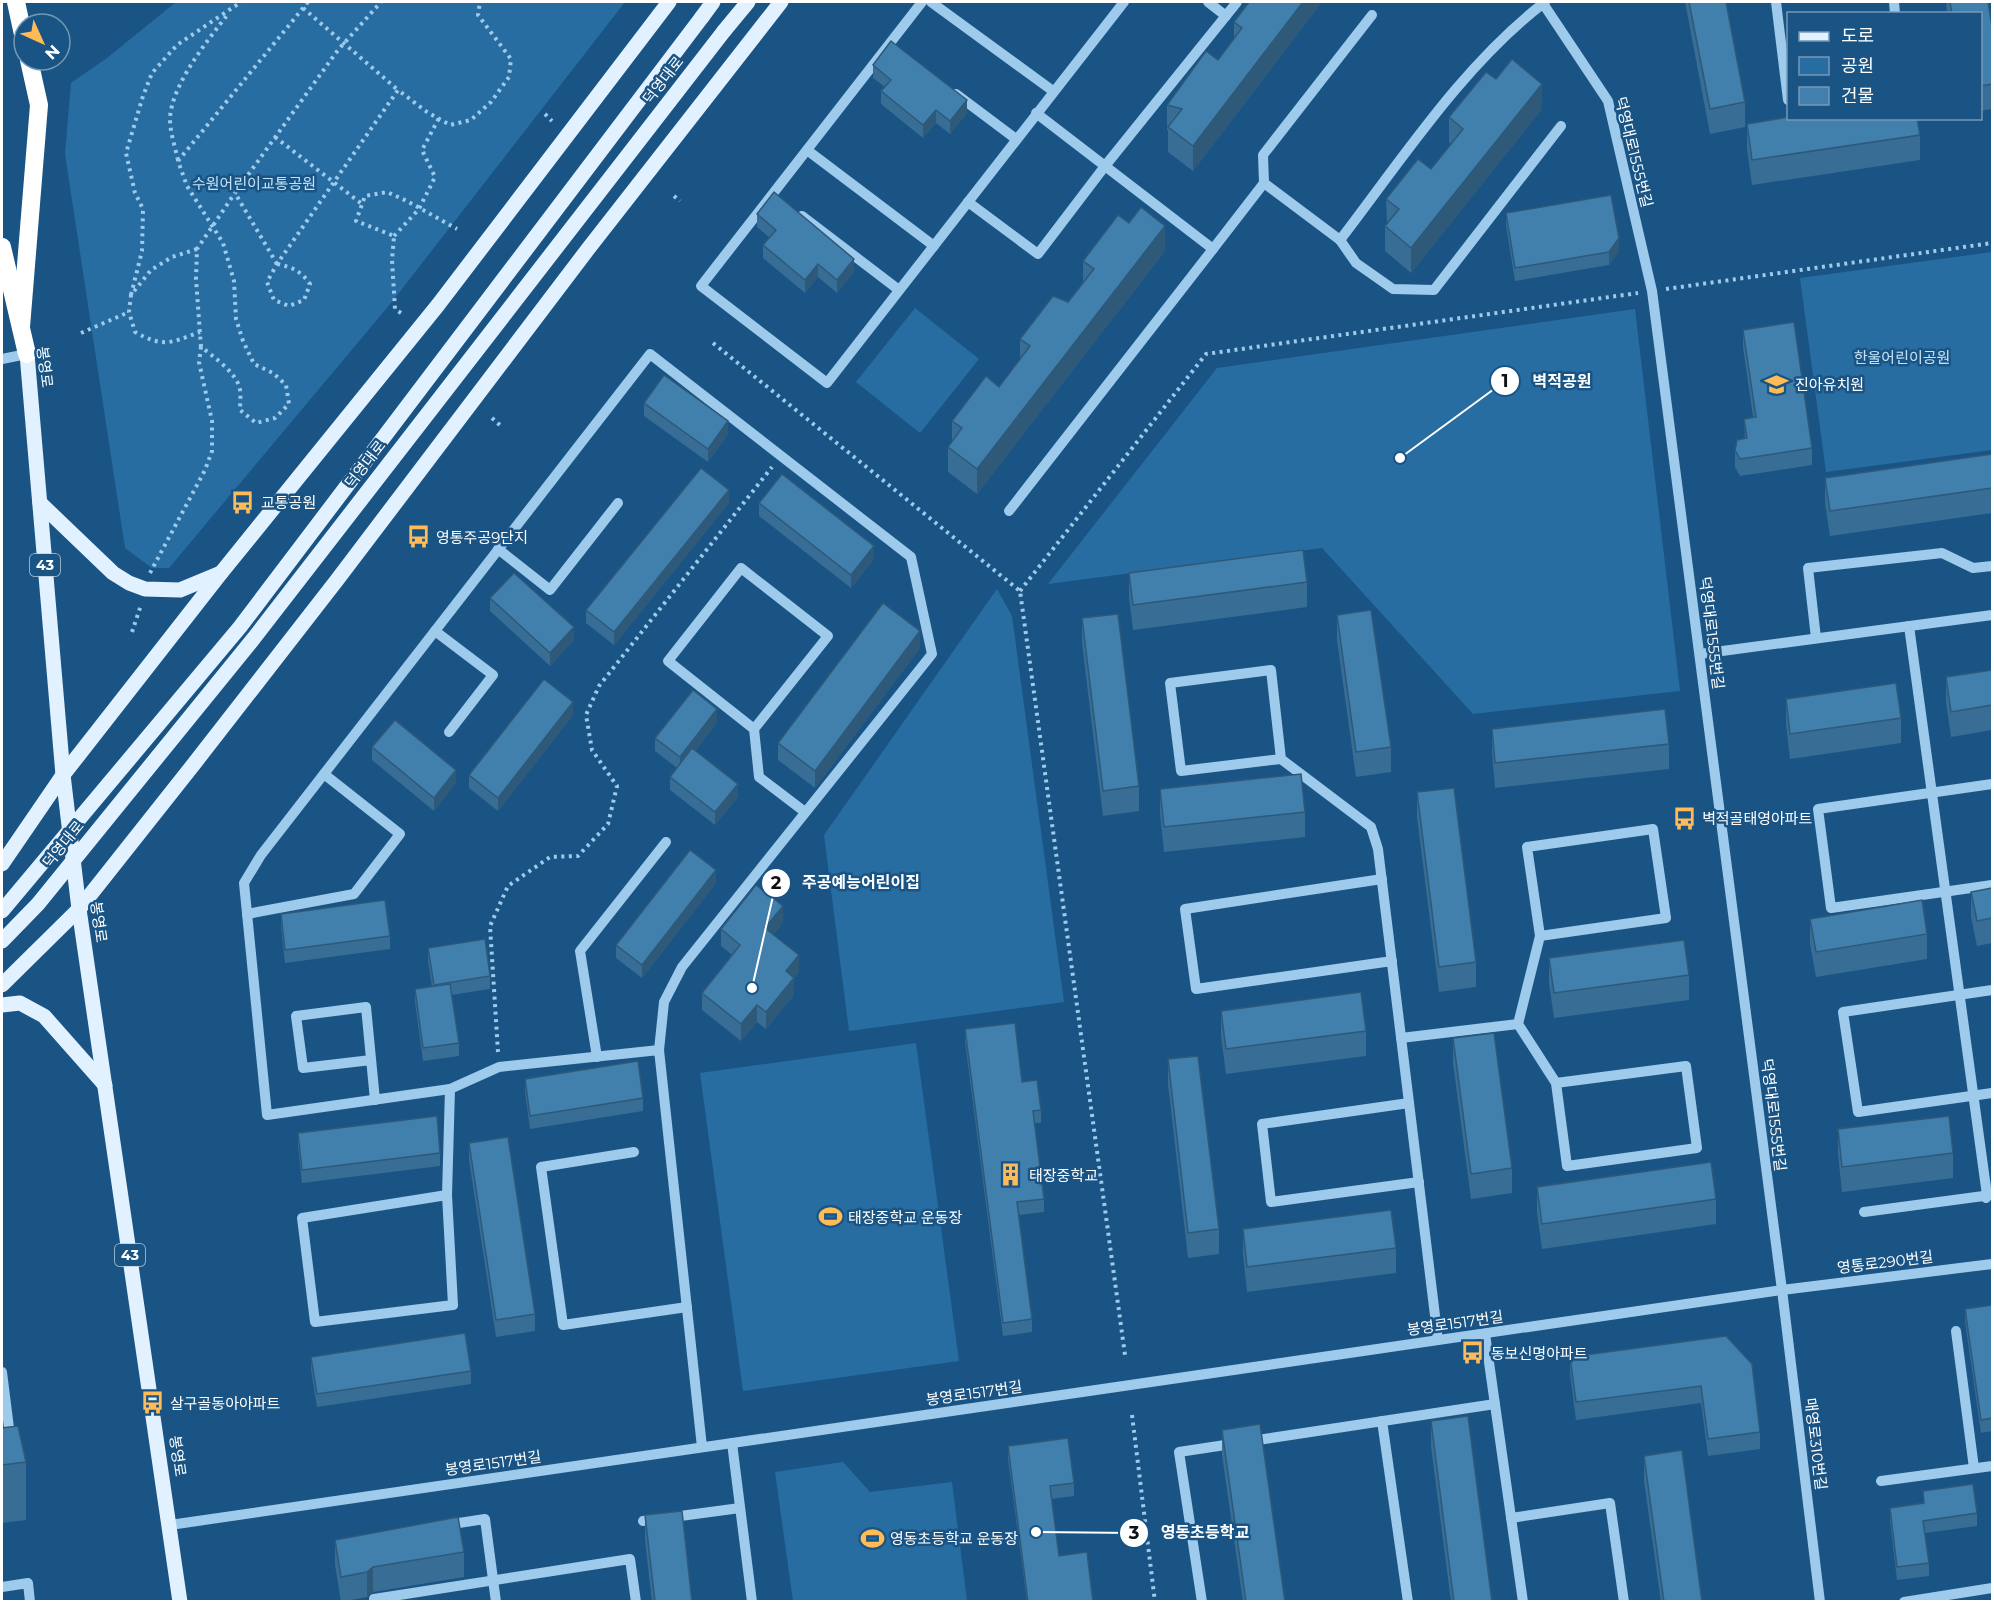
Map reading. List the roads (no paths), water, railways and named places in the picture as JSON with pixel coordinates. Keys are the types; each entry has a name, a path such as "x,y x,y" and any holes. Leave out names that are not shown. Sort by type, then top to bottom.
{"highway":[{"path":"21,327 39,105 32,72"},
{"name":"봉영로","path":"2,247 27,354"}],"main road":[{"path":"2,864 63,775 221,573 438,305 669,2"},
{"name":"덕영대로","path":"2,911 240,627 713,2"},
{"name":"덕영대로","path":"2,941 38,904 254,638 748,2"},
{"path":"2,985 78,909 337,580 588,249 781,2"},
{"name":"봉영로","path":"27,354 63,775 78,909 180,1602"},
{"path":"40,502 112,573 129,583 146,589 180,590 221,573"},
{"path":"2,1005 20,1003 44,1016 105,1085"}],"street":[{"path":"922,2 894,47 807,150 782,201 701,286 827,383 1124,2"},
{"path":"931,2 1053,91"},
{"path":"1208,2 1226,16"},
{"path":"968,202 1038,254 1105,166 1237,2"},
{"path":"1340,240 1486,54 1544,2"},
{"name":"덕영대로1555번길","path":"1544,2 1608,101 1652,291 1782,1290"},
{"path":"1776,2 1787,92"},
{"path":"1009,511 1264,183 1263,155 1372,15"},
{"path":"944,84 1016,139"},
{"path":"1036,113 1213,249"},
{"path":"1264,183 1340,240 1356,263 1393,289 1434,290 1561,126"},
{"path":"807,150 934,246"},
{"path":"782,201 899,290"},
{"path":"2,359 27,354"},
{"path":"659,1050 500,1067 450,1089 267,1115 244,883 261,855 650,354 911,557 932,654 682,967 664,1002 659,1050 702,1447"},
{"path":"498,549 549,590 618,503"},
{"path":"1816,639 1808,568 1942,553 1973,568 1992,566"},
{"path":"754,729 668,661 741,568 828,636 754,729 759,777 805,812"},
{"path":"1700,654 1992,615"},
{"path":"1864,1212 1989,1196 1972,1095 1909,626"},
{"path":"435,631 493,675 449,732"},
{"path":"1281,759 1271,670 1170,683 1181,771 1281,759 1371,827 1378,849 1382,879 1438,1340"},
{"path":"247,914 354,894 400,834 324,774"},
{"path":"1992,784 1818,809 1831,908 1992,885"},
{"path":"1540,936 1666,918 1653,829 1527,847 1540,936 1518,1024 1556,1083 1567,1166 1697,1148 1686,1066 1556,1083"},
{"path":"597,1056 580,951 666,842"},
{"path":"1382,879 1185,909 1196,989 1392,961"},
{"path":"1992,990 1843,1012 1858,1112 1992,1093"},
{"path":"371,1060 303,1068 296,1016 366,1007 375,1100"},
{"path":"1401,1038 1518,1024"},
{"path":"447,1195 302,1218 315,1323 453,1305 447,1195 450,1089"},
{"path":"1409,1103 1262,1124 1271,1202 1419,1182"},
{"path":"634,1152 542,1167 563,1325 687,1307"},
{"name":"영통로290번길","path":"1782,1290 1992,1264"},
{"name":"봉영로1517번길","path":"170,1525 1782,1290"},
{"name":"매영로310번길","path":"1782,1290 1820,1602"},
{"path":"1956,1331 1974,1468"},
{"path":"1485,1334 1522,1602"},
{"path":"2,1372 12,1452 2,1454"},
{"path":"1202,1602 1179,1452 1495,1404"},
{"path":"1382,1421 1408,1602"},
{"path":"732,1443 752,1602"},
{"path":"1881,1481 1992,1466"},
{"path":"1511,1518 1610,1503 1624,1602"},
{"path":"643,1521 740,1508"},
{"path":"430,1527 485,1519 496,1602"},
{"path":"374,1602 374,1599 630,1559 636,1602"},
{"path":"2,1587 28,1583 30,1602"},
{"path":"1904,1602 1992,1588"}],"place":[{"name":"진아유치원","path":"1777,384"},
{"name":"벽적공원","path":"1400,458"},
{"name":"교통공원","path":"243,502"},
{"name":"영통주공9단지","path":"418,537"},
{"name":"벽적골태영아파트","path":"1684,818"},
{"name":"주공예능어린이집","path":"752,988"},
{"name":"태장중학교","path":"1011,1175"},
{"name":"태장중학교 운동장","path":"830,1217"},
{"name":"동보신명아파트","path":"1473,1353"},
{"name":"살구골동아아파트","path":"152,1403"},
{"name":"영동초등학교","path":"1036,1532"},
{"name":"영동초등학교 운동장","path":"872,1538"}],"park label":[{"name":"수원어린이교통공원","path":"254,183"},
{"name":"한울어린이공원","path":"1902,357"}]}
